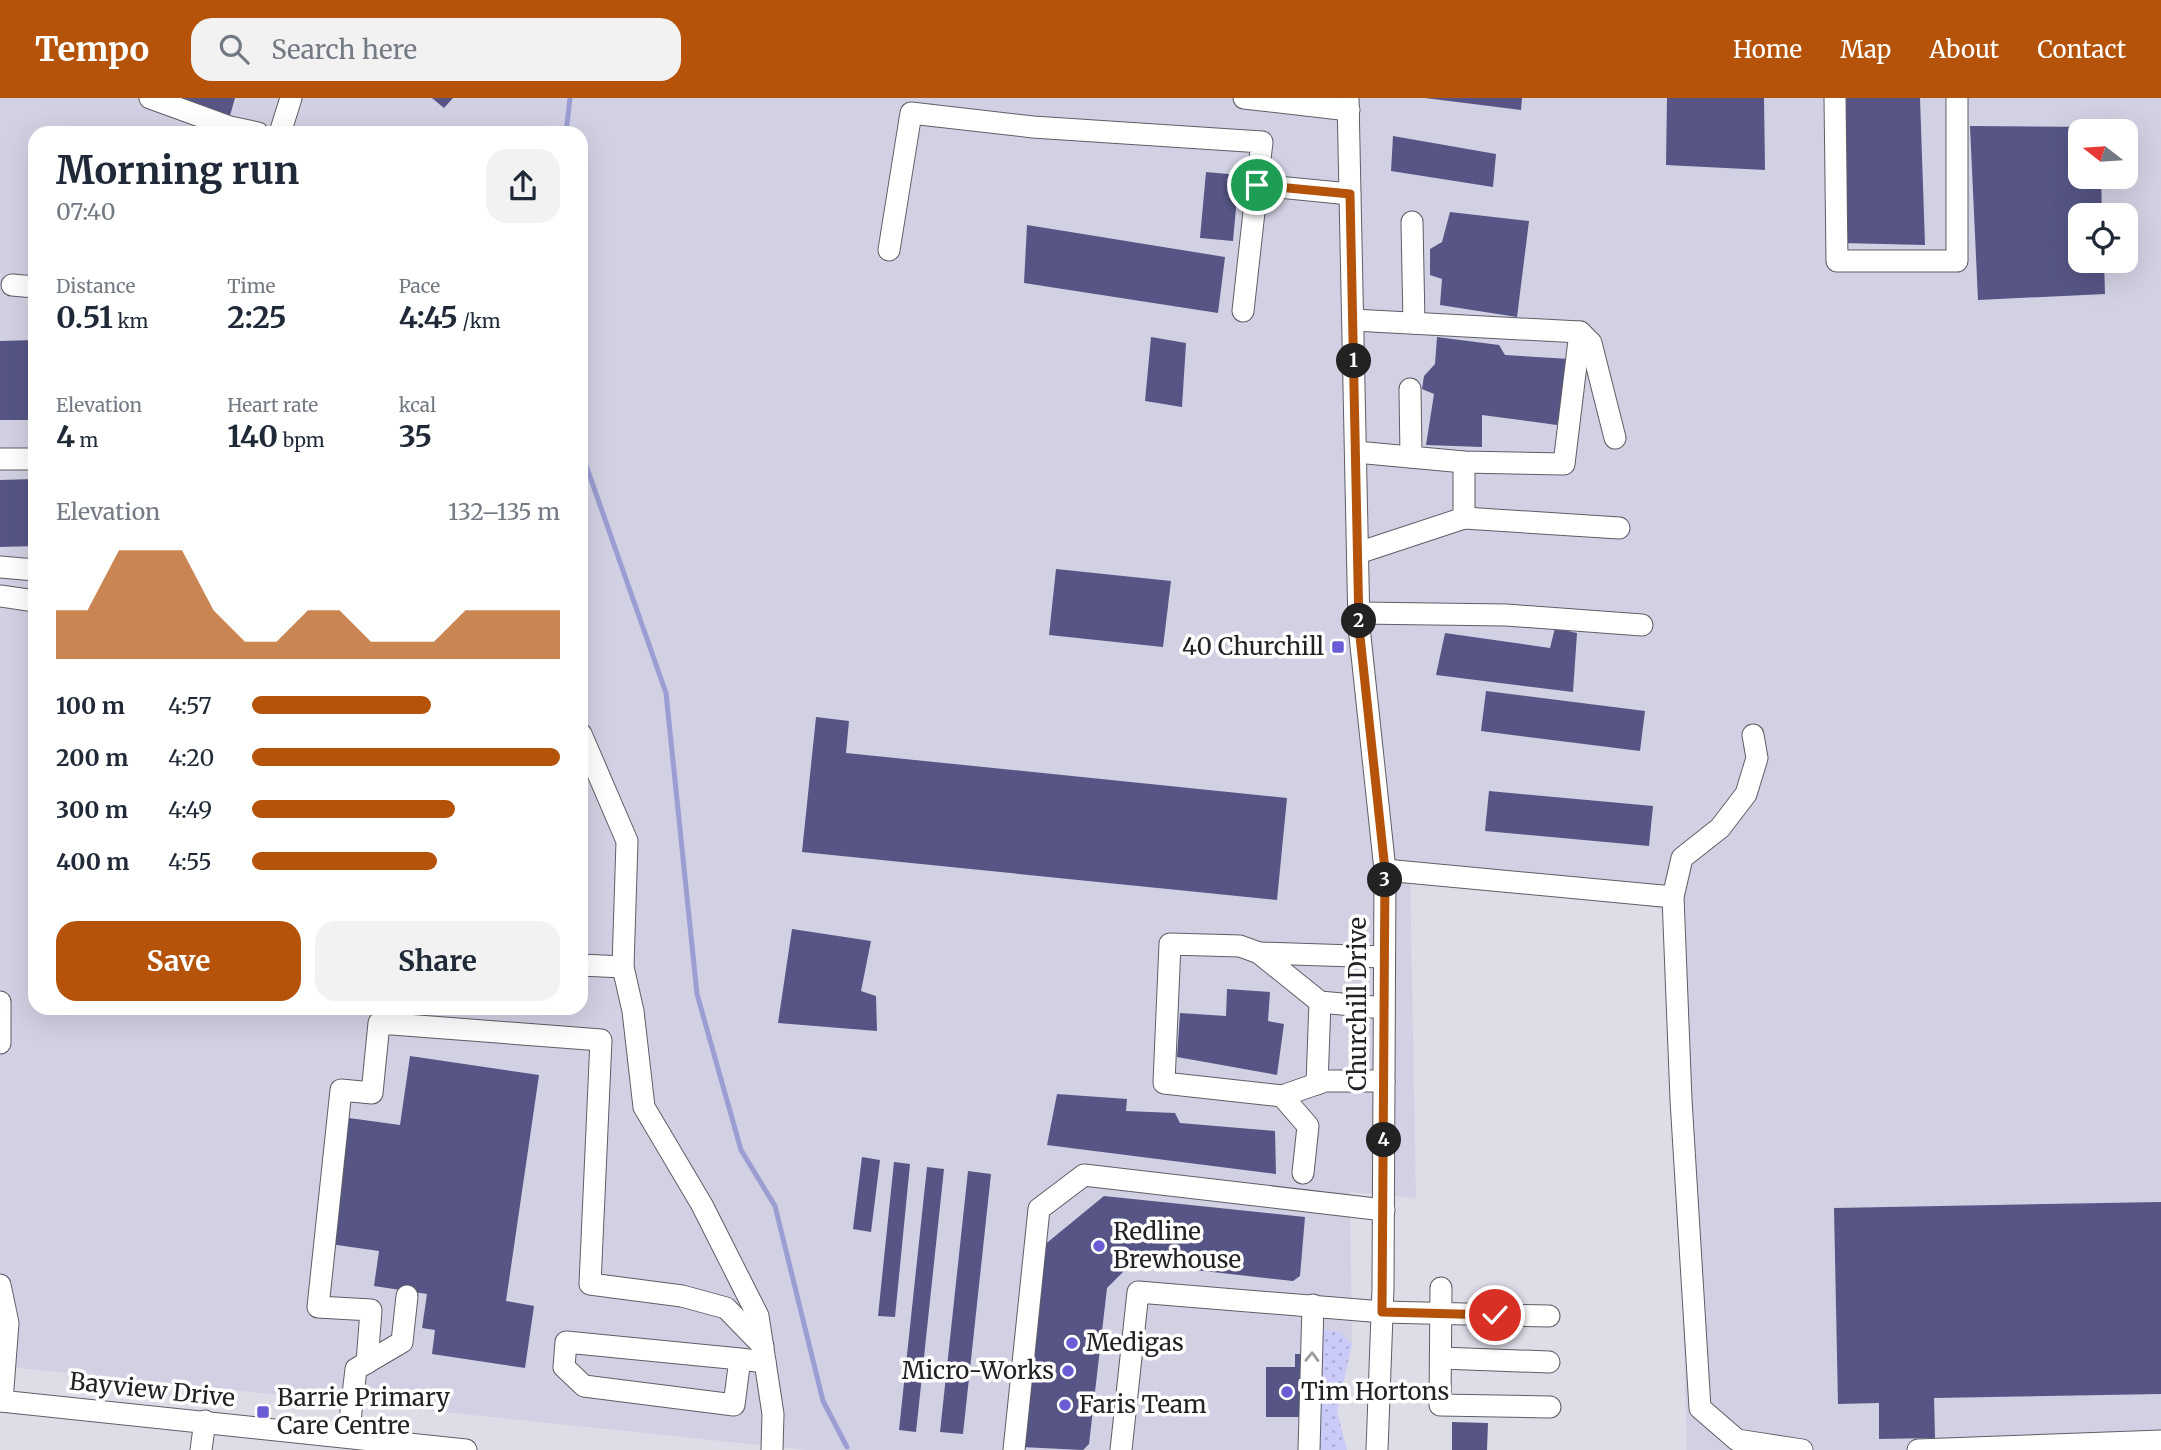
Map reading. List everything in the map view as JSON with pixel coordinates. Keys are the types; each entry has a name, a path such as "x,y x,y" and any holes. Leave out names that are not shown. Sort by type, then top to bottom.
{"street":[{"path":"150,98 227,126"},
{"path":"282,126 291,98"},
{"path":"1835,98 1837,261 1957,261 1956,98"},
{"path":"1253,99 1349,104"},
{"name":"Churchill Drive","path":"1349,104 1359,613 1385,870 1384,1210 1377,1450"},
{"path":"889,250 911,114 1033,127 1262,142 1243,311"},
{"path":"1257,185 1350,194"},
{"path":"1412,222 1414,323"},
{"path":"12,285 28,286"},
{"path":"1353,320 1580,332 1591,343 1615,438"},
{"path":"1356,452 1464,462 1564,464 1580,332"},
{"path":"1410,389 1411,457"},
{"path":"1,459 28,459"},
{"path":"1464,462 1464,518"},
{"path":"1358,553 1464,518 1619,528"},
{"path":"0,567 28,569"},
{"path":"0,596 28,600"},
{"path":"1359,613 1506,615 1642,625"},
{"path":"1753,735 1757,758 1746,794 1720,828 1682,858 1673,897 1681,1100 1700,1408 1737,1440 1802,1450"},
{"path":"588,750 627,841 623,967 633,1011 644,1107 702,1205 758,1316 773,1414 772,1450"},
{"path":"1385,870 1673,897"},
{"path":"1384,957 1259,953 1240,946 1170,944 1164,1083 1282,1096 1317,1084 1384,1081"},
{"path":"1259,953 1320,1002 1384,1008"},
{"path":"588,965 623,967"},
{"path":"0,1002 0,1043"},
{"path":"1317,1084 1320,1002"},
{"path":"367,1363 370,1310 318,1307 341,1090 372,1093 379,1023 601,1040 590,1284 682,1296 726,1308 764,1354"},
{"path":"1282,1096 1308,1126 1303,1173"},
{"path":"1014,1450 1040,1209 1084,1175 1384,1210"},
{"path":"0,1285 8,1323 1,1401"},
{"path":"1441,1288 1440,1405 1550,1407"},
{"path":"1121,1450 1138,1292 1382,1312 1549,1316"},
{"path":"348,1437 356,1369 402,1342 407,1296"},
{"path":"1309,1450 1312,1305"},
{"path":"740,1359 734,1405 584,1386 564,1367 566,1342 740,1359 764,1354"},
{"path":"1441,1358 1549,1362"},
{"name":"Bayview Drive","path":"1,1401 466,1450"},
{"path":"201,1450 205,1421"},
{"path":"1919,1450 2161,1441"}],"shaded area":[{"path":"0,98 2161,98 2161,1450 1687,1450 1671,910 1410,870 1416,1198 1350,1192 1352,1344 1337,1412 1347,1450 808,1450 0,1366"},
{"path":"1321,1330 1338,1331 1352,1344 1337,1412 1347,1450 1312,1450"}],"building":[{"path":"174,98 235,98 229,119"},
{"path":"432,98 453,98 444,108"},
{"path":"1425,98 1522,98 1521,110"},
{"path":"1667,98 1764,98 1765,170 1666,165"},
{"path":"1840,98 1920,98 1925,245 1841,243"},
{"path":"1970,126 2068,127 2068,189 2101,189 2102,203 2068,203 2068,273 2104,273 2105,294 1978,300"},
{"path":"1393,136 1496,154 1493,187 1391,171"},
{"path":"1206,172 1239,175 1233,241 1200,238"},
{"path":"1450,212 1529,221 1517,317 1440,305 1442,279 1430,275 1430,249 1442,242"},
{"path":"1027,225 1225,257 1218,313 1024,283"},
{"path":"1151,337 1186,343 1182,407 1145,401"},
{"path":"1437,337 1499,345 1505,355 1570,359 1557,425 1482,415 1482,447 1426,445 1434,394 1422,389 1424,376 1435,364"},
{"path":"28,340 28,420 0,420 0,341"},
{"path":"28,479 28,546 0,547 0,480"},
{"path":"1056,569 1171,581 1163,647 1049,635"},
{"path":"1555,628 1577,633 1573,692 1436,675 1445,633 1550,648"},
{"path":"1486,691 1645,711 1640,751 1481,731"},
{"path":"816,717 849,721 846,753 1287,798 1277,900 802,852"},
{"path":"1489,791 1653,806 1649,846 1485,831"},
{"path":"792,929 871,941 861,991 876,996 877,1031 778,1023"},
{"path":"1227,989 1270,992 1268,1021 1284,1024 1277,1075 1177,1057 1180,1013 1226,1016"},
{"path":"410,1056 539,1075 506,1301 534,1306 525,1368 432,1354 435,1330 422,1328 427,1294 374,1286 379,1251 330,1244 349,1118 400,1125"},
{"path":"1057,1094 1127,1099 1126,1111 1175,1113 1180,1123 1275,1131 1276,1174 1047,1145"},
{"path":"862,1157 880,1160 871,1232 853,1229"},
{"path":"894,1162 910,1164 895,1317 878,1316"},
{"path":"927,1167 944,1169 916,1432 899,1430"},
{"path":"968,1171 991,1174 963,1434 940,1432"},
{"path":"1104,1196 1305,1217 1300,1276 1293,1281 1132,1263 1107,1288 1089,1444 1083,1450 1021,1447 1043,1246"},
{"path":"2161,1202 2161,1394 1934,1398 1935,1438 1879,1439 1879,1403 1838,1404 1834,1208"},
{"name":"Tim Hortons","path":"1295,1354 1308,1354 1307,1417 1266,1417 1266,1367 1295,1367"},
{"path":"1452,1422 1488,1423 1487,1450 1452,1450"}],"waterway":[{"path":"567,126 570,98"},
{"path":"588,471 666,693 697,994 741,1150 775,1206 823,1401 847,1447"}],"place":[{"name":"40 Churchill","path":"1338,647"},
{"name":"Redline Brewhouse","path":"1099,1246"},
{"name":"Medigas","path":"1072,1343"},
{"name":"Micro-Works","path":"1068,1371"},
{"name":"Tim Hortons","path":"1287,1392"},
{"name":"Faris Team","path":"1065,1405"},
{"name":"Barrie Primary Care Centre","path":"263,1412"}],"route":[{"path":"1257,185 1350,194 1359,627 1385,870 1382,1312 1495,1315"}]}
